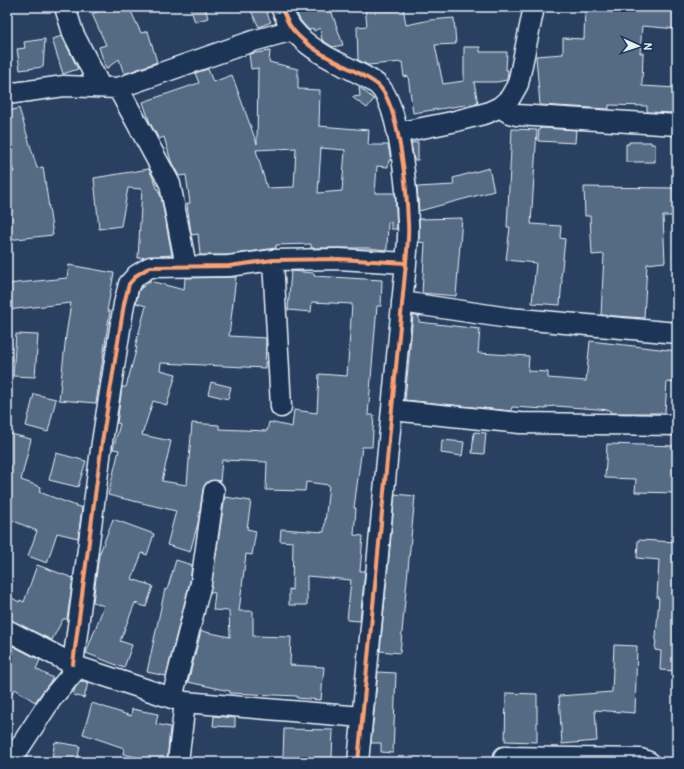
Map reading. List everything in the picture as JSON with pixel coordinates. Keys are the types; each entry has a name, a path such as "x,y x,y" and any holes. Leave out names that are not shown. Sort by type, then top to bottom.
{"street":[{"path":"66,7 73,33 170,184 186,266"},
{"path":"281,7 293,30 309,45 339,63 364,75 379,86 388,100 397,133 406,184 408,225 406,262 358,762"},
{"path":"397,133 487,113 500,107 510,98 518,84 534,7"},
{"path":"7,94 56,87 109,87 253,41 293,30"},
{"path":"500,107 509,113 517,115 677,125"},
{"path":"10,762 75,665 102,442 124,304 129,284 137,275 150,267 229,266 273,260 339,258 406,262"},
{"path":"273,260 281,407"},
{"path":"402,302 509,318 677,333"},
{"path":"392,410 520,423 677,425"},
{"path":"178,762 178,700 201,583 214,491"},
{"path":"7,630 75,665 178,700 362,717"},
{"path":"504,757 640,759 649,762"}],"building":[{"path":"109,7 129,7 141,33 148,31 157,62 124,74 119,59 106,69 99,47 106,45 92,14"},
{"path":"190,7 205,7 208,18 195,22"},
{"path":"249,7 264,7 271,22 259,27"},
{"path":"294,7 330,7 343,45 333,47 322,40 320,28 314,31 313,28 309,30 300,20"},
{"path":"365,7 403,7 406,25 430,20 454,18 456,44 435,45 443,84 464,81 464,47 480,47 480,52 507,52 507,80 497,82 474,82 478,103 413,113 408,76 404,77 402,62 368,65 358,60 357,27 367,26"},
{"path":"585,7 677,7 677,29 642,26 640,53 643,53 642,86 677,88 677,113 647,112 647,106 609,105 609,109 540,105 536,56 563,54 563,38 584,39"},
{"path":"62,36 78,69 63,74 52,39"},
{"path":"45,39 43,67 20,70 17,49 25,48 24,42"},
{"path":"270,51 269,62 298,69 298,89 320,90 319,126 369,130 368,145 388,145 391,160 389,160 388,167 377,166 375,193 395,193 397,229 391,229 391,222 388,222 387,250 368,248 311,248 311,244 276,245 276,248 228,255 200,255 198,234 192,235 191,233 187,204 190,203 186,175 179,176 171,161 164,137 159,139 150,123 143,102 199,83 195,73 208,69 213,82 232,75 257,144 258,68 251,69 249,54","holes":["296,148 294,187 267,188 256,150","321,148 345,150 342,191 318,193"]},
{"path":"359,87 374,99 367,108 352,97 360,96"},
{"path":"19,108 37,168 43,167 53,235 7,240 7,173 14,172 7,150 7,112"},
{"path":"512,129 537,130 531,224 561,226 560,238 565,239 560,305 532,303 536,263 506,260 510,227 507,227"},
{"path":"539,129 576,130 575,143 538,141"},
{"path":"418,142 418,160 414,160 411,143"},
{"path":"629,142 651,142 651,144 655,144 655,162 626,162 626,144 629,144"},
{"path":"489,168 494,191 419,211 417,187 454,185 453,178"},
{"path":"149,169 161,197 172,255 138,258 142,189 128,188 121,226 99,229 94,178"},
{"path":"584,187 674,188 675,216 663,216 665,262 647,264 644,318 601,315 604,254 592,255 590,216 585,216"},
{"path":"462,218 456,296 422,293 425,243 419,242 419,219"},
{"path":"69,265 114,273 107,311 110,311 96,403 59,400 71,303 7,310 7,284 67,278"},
{"path":"291,271 314,273 314,276 382,280 381,306 377,306 368,415 374,415 372,447 362,447 354,508 356,508 354,535 363,536 360,571 365,571 360,621 347,620 351,580 307,576 307,605 289,605 289,589 292,590 293,542 280,541 281,529 324,532 329,485 306,482 305,491 266,490 267,462 222,460 220,481 209,481 203,489 198,523 190,552 167,545 176,511 108,495 119,450 113,449 120,424 117,423 122,387 126,387 146,306 136,303 139,290 150,281 184,290 185,278 236,277 229,336 266,338 265,368 161,363 160,370 176,374 167,405 153,401 142,435 171,441 162,481 187,485 192,423 219,425 219,429 267,431 269,422 292,427 294,410 317,413 319,374 347,376 352,304 312,302 311,312 288,310"},
{"path":"413,315 419,316 419,322 480,329 478,353 529,356 528,371 548,372 548,378 586,381 590,341 677,351 674,383 667,382 665,413 610,413 610,410 556,406 546,407 546,409 512,407 511,411 405,400"},
{"path":"16,334 38,335 35,377 13,376"},
{"path":"211,382 231,387 228,399 208,394"},
{"path":"34,394 56,399 48,432 26,426"},
{"path":"474,432 486,433 484,454 472,453"},
{"path":"7,433 31,439 21,480 41,487 39,492 82,508 78,538 57,533 47,563 28,556 37,531 7,518"},
{"path":"442,440 464,442 462,456 441,453"},
{"path":"607,444 677,446 677,493 635,492 636,479 605,478"},
{"path":"56,453 86,461 78,487 49,480"},
{"path":"395,494 415,496 400,653 380,651"},
{"path":"225,497 251,501 247,529 256,531 252,555 246,554 239,611 253,611 253,636 291,637 290,665 324,667 321,700 297,698 297,696 230,693 230,691 188,682 201,631 230,637 229,611 213,610 215,593 210,592"},
{"path":"113,519 154,534 147,555 142,553 132,579 153,586 146,607 135,603 120,641 132,645 124,668 86,653 104,606 93,602 99,555"},
{"path":"638,540 677,542 677,671 660,670 661,651 655,650 659,598 657,598 659,560 637,558"},
{"path":"176,560 192,565 190,581 166,676 147,672 165,589 167,590"},
{"path":"37,565 73,578 67,619 63,619 52,640 7,619 7,595 19,602 20,600 24,602"},
{"path":"7,643 40,660 36,669 53,678 35,702 15,689 7,700"},
{"path":"614,645 637,646 635,713 595,710 597,741 562,744 559,696 612,692"},
{"path":"378,672 396,673 393,753 381,752 381,743 371,743"},
{"path":"81,681 88,683 84,698 73,695 75,688"},
{"path":"506,693 537,694 537,742 505,741"},
{"path":"92,703 131,716 132,709 158,714 156,724 170,727 167,762 158,762 123,754 124,748 83,734"},
{"path":"214,716 235,718 235,727 213,726"},
{"path":"284,729 333,730 332,758 283,757"},
{"path":"55,742 80,746 77,762 51,762"}],"cycle path":[{"path":"281,7 290,26 304,41 322,54 365,76 378,85 386,95 397,130 404,171 408,228 407,248 358,762"},
{"path":"73,664 102,442 124,304 129,284 137,275 150,267 229,266 273,260 339,259 406,263"}]}
